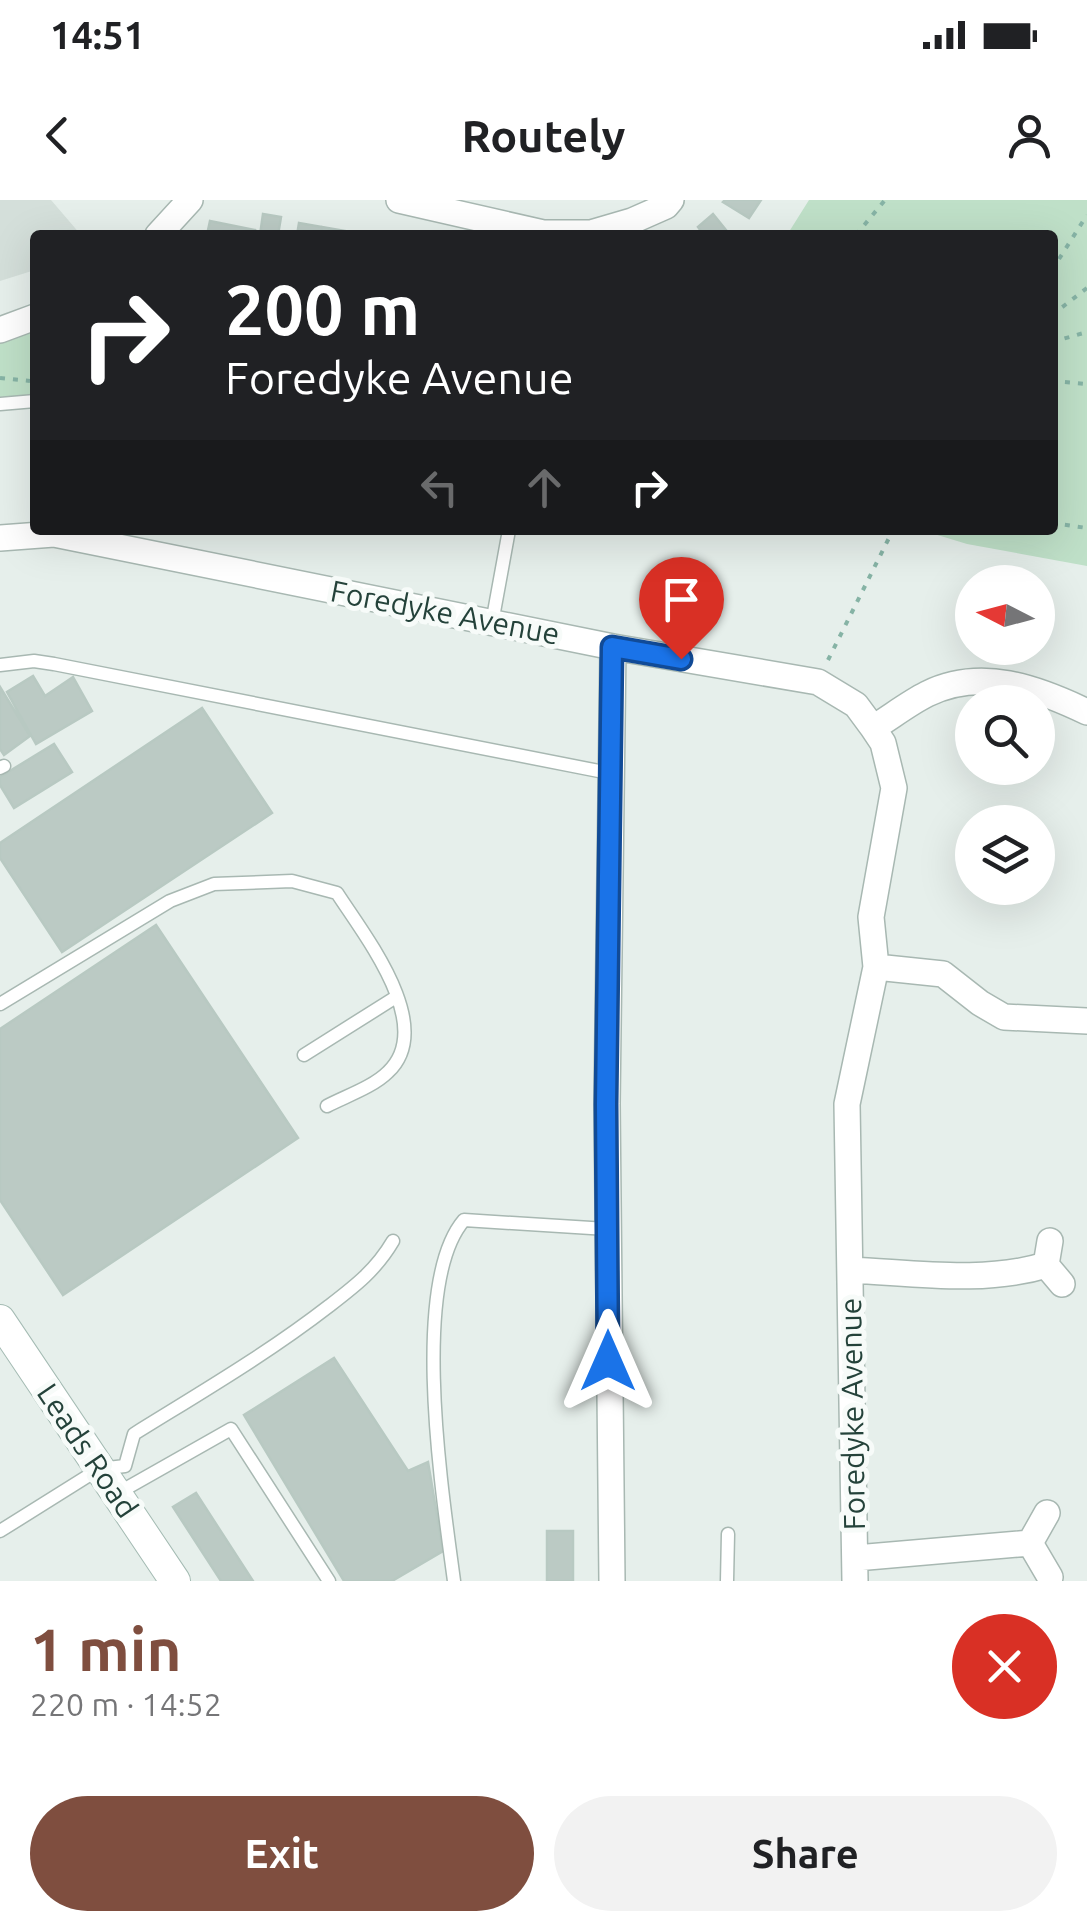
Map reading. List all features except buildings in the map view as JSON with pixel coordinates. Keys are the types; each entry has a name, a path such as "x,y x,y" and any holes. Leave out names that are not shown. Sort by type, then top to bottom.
{"main road":[{"name":"Leads Road","path":"0,1320 174,1581"}],"street":[{"path":"163,230 190,200"},
{"path":"399,200 530,230"},
{"path":"602,230 666,206 671,200"},
{"path":"0,330 30,319"},
{"name":"Foredyke Avenue","path":"0,538 40,535"},
{"name":"Foredyke Avenue","path":"59,535 612,647 818,682 856,706 883,743 894,788 871,917 876,967 847,1104 855,1569 1030,1543"},
{"path":"612,647 607,1229 612,1581"},
{"path":"873,728 930,692 978,680 1024,685 1087,712"},
{"path":"876,967 943,974 980,1004 1004,1016 1087,1021"},
{"name":"Foredyke Avenue","path":"851,1270 971,1276 1019,1273 1053,1264"},
{"path":"1046,1513 1030,1543 1050,1577"}],"lane":[{"path":"0,404 30,401"},
{"path":"492,623 508,535"},
{"path":"0,665 34,661 54,664 609,773"},
{"path":"0,1004 170,901 214,884 292,881 337,893 390,978 406,1026 399,1058 387,1074 327,1106"},
{"path":"304,1055 396,996"},
{"path":"454,1581 432,1337 442,1262 452,1234 464,1220 607,1229"},
{"path":"108,1482 126,1466 134,1434 291,1337 362,1282 380,1263 393,1240"},
{"path":"0,1532 230,1428 329,1581"},
{"path":"727,1581 728,1534"}],"path":[{"path":"860,230 885,200"},
{"path":"1058,261 1087,215"},
{"path":"1058,311 1087,288"},
{"path":"1058,340 1087,332"},
{"path":"0,378 30,381"},
{"path":"1058,382 1087,384"},
{"path":"1058,524 1087,528"},
{"path":"818,682 891,535"}],"shaded area":[{"path":"0,200 51,200 77,230 30,230 30,272 0,281"}],"green space":[{"path":"809,200 1087,200 1087,566 937,535 1058,535 1058,230 790,230"},
{"path":"30,328 30,395 0,397 0,338"}],"route":[{"path":"608,1361 606,1104 612,647 681,659"}]}
